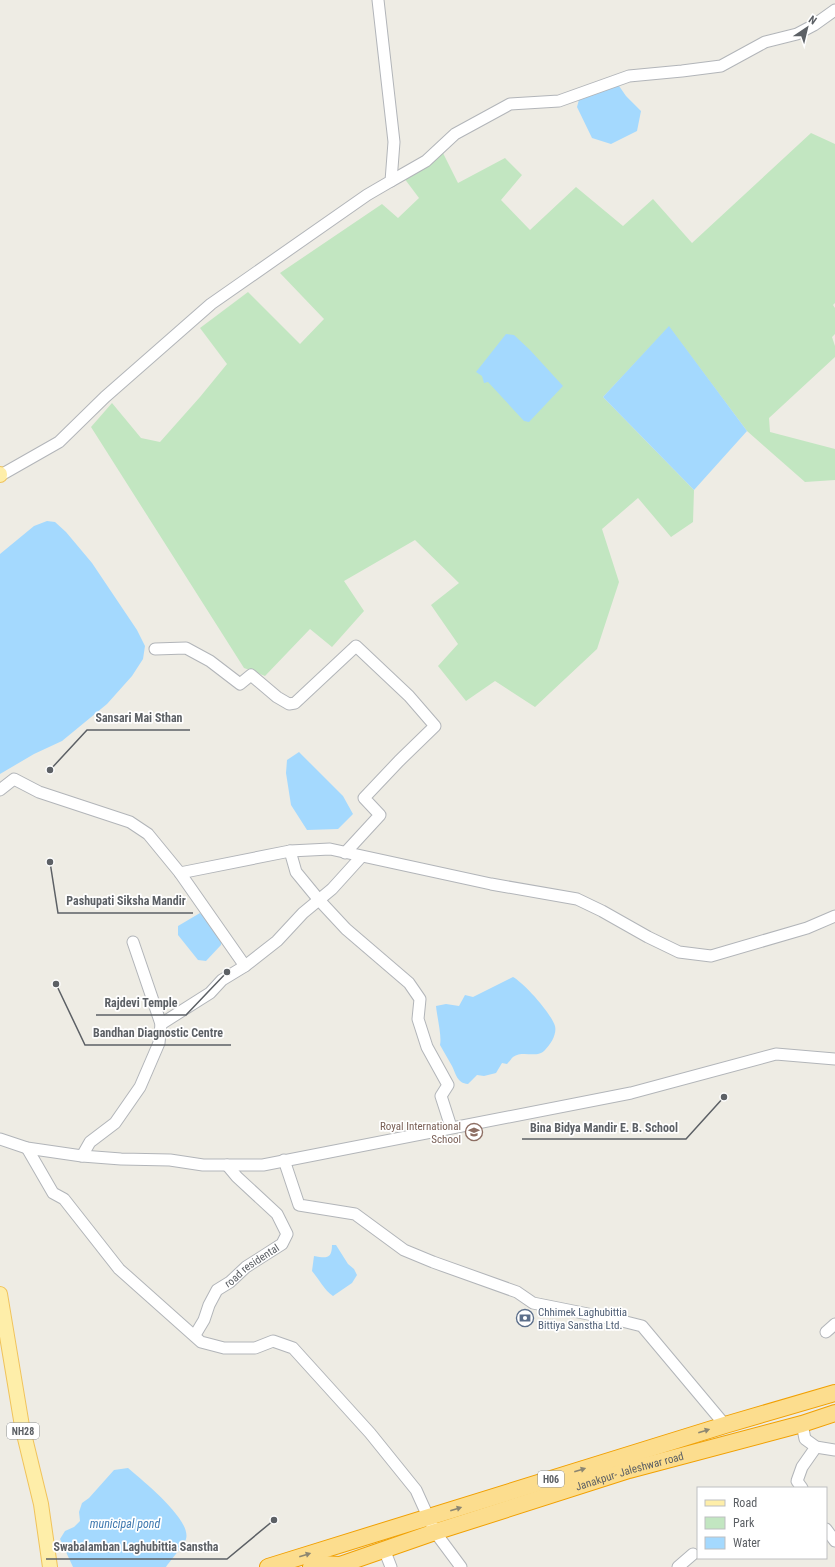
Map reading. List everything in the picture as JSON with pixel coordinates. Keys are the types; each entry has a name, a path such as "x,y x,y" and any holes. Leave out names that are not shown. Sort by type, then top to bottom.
{"highway":[{"name":"H06","path":"268,1567 431,1524 725,1425 835,1393"},
{"name":"Janakpur- Jaleshwar road","path":"311,1567 319,1564 340,1565 384,1549 431,1524 835,1414"}],"main road":[{"name":"NH28","path":"0,1294 22,1426 41,1504 50,1567"}],"street":[{"path":"378,0 394,142 391,181"},
{"path":"0,475 59,442 104,397 211,304 367,195 426,161 455,134 510,104 559,101 629,76 721,66 765,42 796,34 814,25 835,10"},
{"path":"154,649 186,648 210,661 240,684 251,675 277,697 289,704 295,703 356,646 409,696 435,726 364,798 380,815 345,853"},
{"path":"0,790 14,779 39,792 130,822 148,834 180,873 245,966"},
{"path":"180,873 290,851 330,849 361,857 491,884 577,899 679,952 711,956 807,928 835,916"},
{"path":"290,851 296,872 319,900 346,929 409,983 420,999 418,1019 427,1047 448,1085 442,1096 451,1128"},
{"path":"161,1024 210,993 222,980 245,966 277,941 303,913 332,889 361,857"},
{"path":"82,1156 90,1142 115,1123 140,1087 160,1043 161,1024 133,942"},
{"path":"0,1138 26,1148 82,1156 121,1160 170,1160 203,1165 263,1165 631,1093 776,1054 835,1059"},
{"path":"26,1148 53,1193 64,1198 119,1269 185,1328 195,1335 201,1342 224,1348 255,1348 273,1341 293,1348 370,1433 416,1490 431,1524 461,1567"},
{"path":"284,1160 299,1205 355,1214 404,1250 517,1292 533,1303 642,1326 725,1425"},
{"name":"road residental","path":"195,1335 204,1320 209,1305 217,1290 230,1282 246,1267 282,1244 287,1234 277,1214 237,1177 227,1165"},
{"path":"826,1332 835,1324"},
{"path":"802,1424 805,1439 816,1447 835,1450"},
{"path":"801,1487 797,1480 802,1467 816,1447"},
{"path":"827,1530 835,1541"},
{"path":"384,1549 391,1567"},
{"path":"678,1567 693,1554"}],"green space":[{"path":"811,133 835,144 835,303 833,305 835,308 835,334 832,337 835,346 835,357 769,418 770,432 835,449 835,480 805,482 747,431 669,327 603,397 694,490 693,522 671,537 638,498 602,529 619,582 597,649 535,707 495,681 466,701 438,666 458,644 431,605 459,583 415,540 344,581 364,611 332,647 310,629 265,676 244,668 91,427 112,403 141,438 160,442 227,364 200,328 248,292 300,344 324,319 280,273 382,204 398,218 419,198 404,178 443,153 458,183 505,158 522,175 501,200 530,230 576,187 623,226 653,199 692,243"}],"water":[{"path":"617,83 626,96 641,111 637,131 611,144 592,138 577,107 580,96"},
{"path":"669,326 747,431 694,490 603,397"},
{"path":"506,334 514,335 563,386 529,422 524,421 488,382 484,383 482,376 476,372"},
{"path":"47,521 55,522 66,532 92,563 137,630 145,646 143,659 132,676 107,704 62,741 34,754 0,774 0,554 34,526"},
{"path":"299,752 343,796 353,814 338,829 307,830 291,805 286,773 287,760"},
{"path":"200,913 222,936 221,945 206,961 198,960 178,935 178,926"},
{"path":"513,977 518,980 543,1006 555,1026 553,1039 542,1053 517,1055 507,1064 502,1063 496,1073 484,1076 477,1075 468,1084 461,1082 457,1078 440,1045 440,1032 436,1006 446,1004 459,1006 465,995 473,997"},
{"path":"332,1245 336,1245 357,1275 352,1283 333,1296 324,1288 312,1271 314,1256 329,1256 332,1250"},
{"name":"municipal pond","path":"128,1468 174,1511 186,1531 185,1542 166,1567 73,1567 60,1539 65,1531 74,1527 80,1521 79,1512 82,1503 89,1498 114,1470"}],"place":[{"name":"Sansari Mai Sthan","path":"50,770"},
{"name":"Pashupati Siksha Mandir","path":"50,862"},
{"name":"Rajdevi Temple","path":"227,972"},
{"name":"Bandhan Diagnostic Centre","path":"56,984"},
{"name":"Bina Bidya Mandir E. B. School","path":"724,1097"},
{"name":"Royal International School","path":"474,1132"},
{"name":"Chhimek Laghubittia Bittiya Sanstha Ltd.","path":"525,1318"},
{"name":"Swabalamban Laghubittia Sanstha","path":"274,1520"}]}
